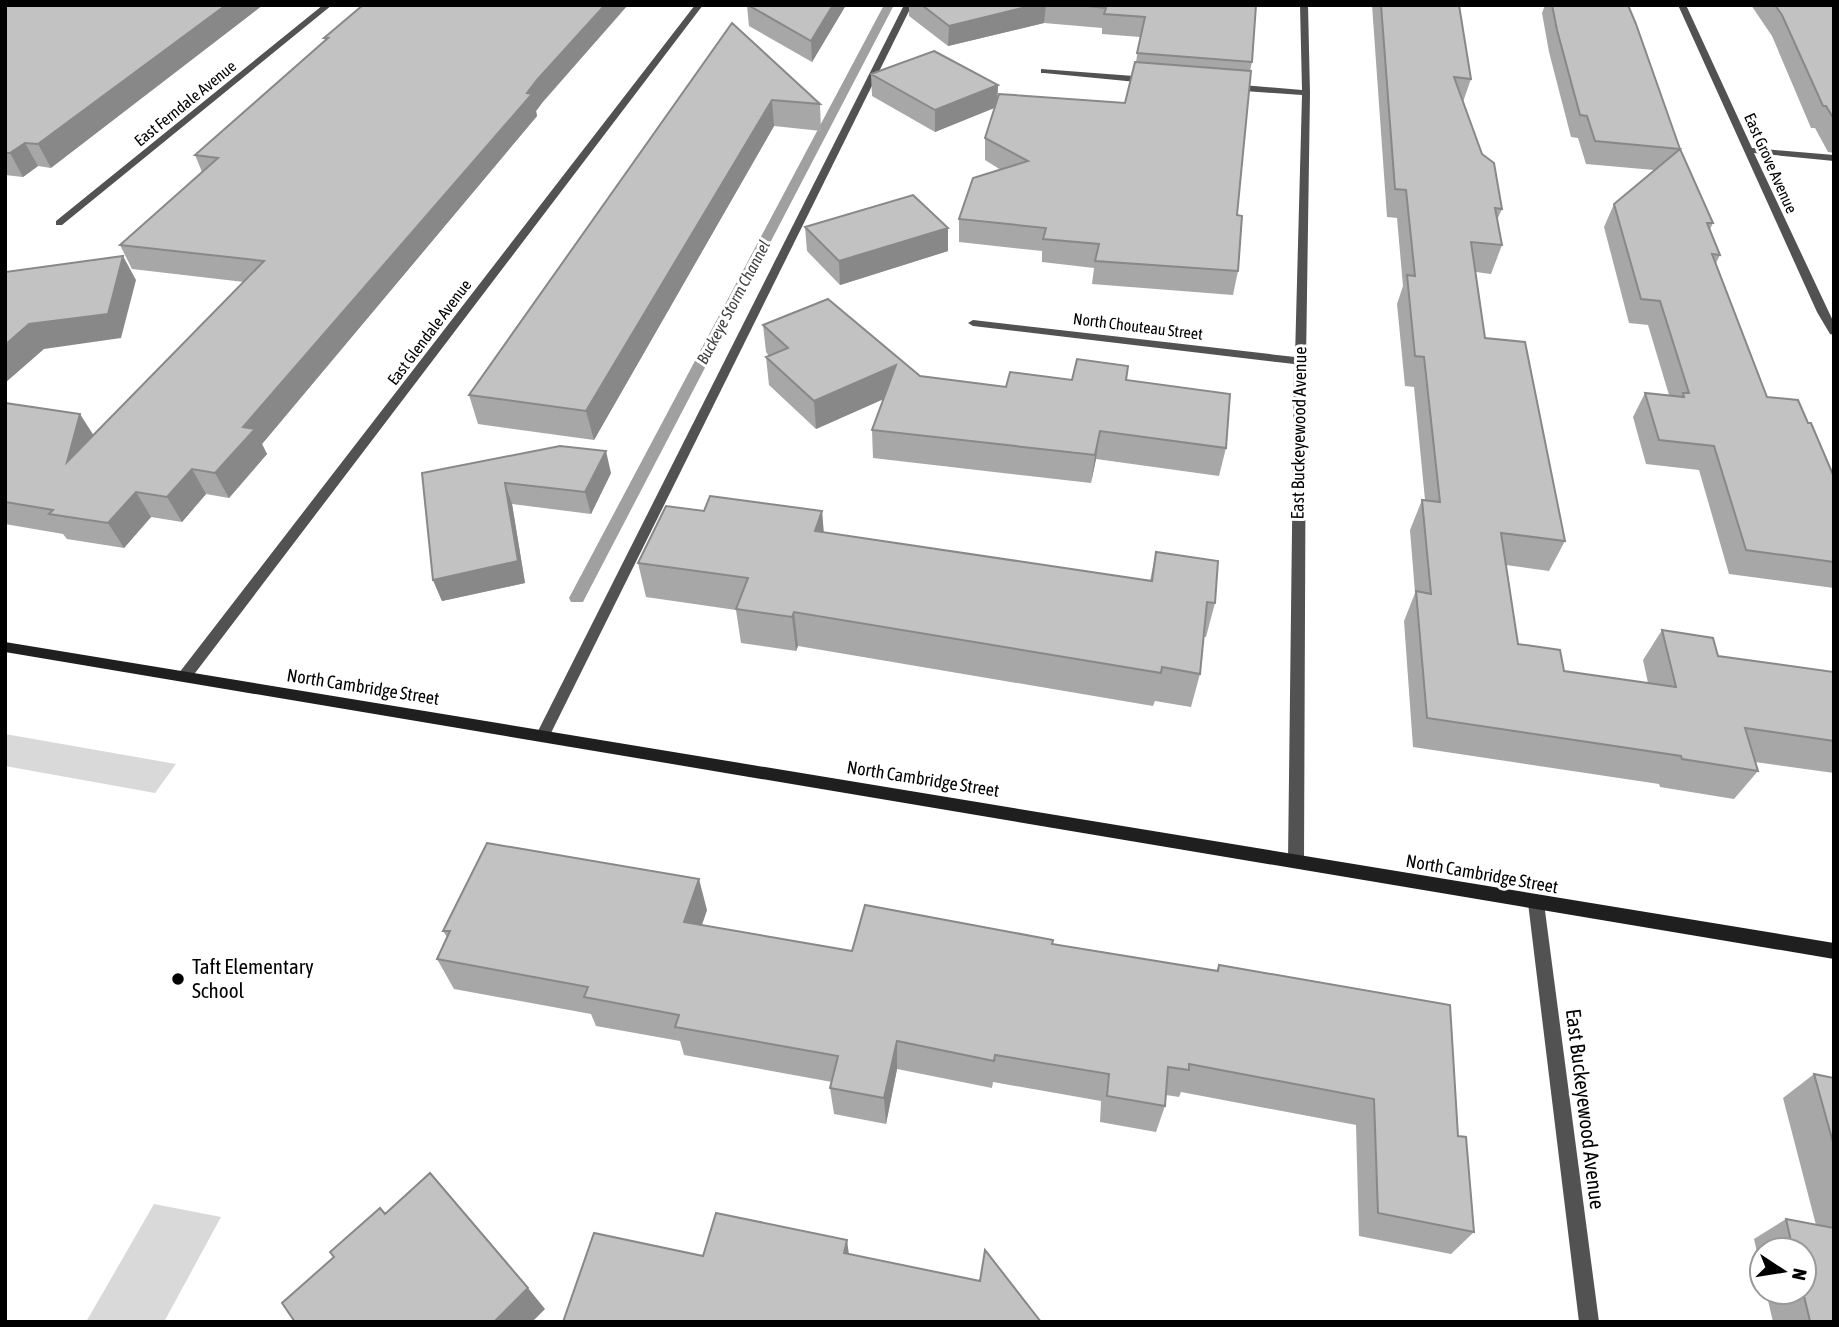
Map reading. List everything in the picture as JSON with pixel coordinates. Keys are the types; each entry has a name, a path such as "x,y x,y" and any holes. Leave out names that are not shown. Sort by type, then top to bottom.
{"street":[{"name":"East Ferndale Avenue","path":"59,223 328,5"},
{"name":"East Glendale Avenue","path":"184,677 699,5"},
{"path":"542,737 908,5"},
{"name":"East Buckeyewood Avenue","path":"1296,861 1300,361 1306,93 1304,5"},
{"name":"East Grove Avenue","path":"1682,5 1822,312 1834,332"},
{"path":"1044,71 1154,80"},
{"path":"1223,86 1306,93"},
{"path":"1747,150 1834,158"},
{"name":"North Chouteau Street","path":"973,323 1300,361"},
{"name":"North Cambridge Street","path":"5,647 1834,951"},
{"name":"East Buckeyewood Avenue","path":"1536,903 1590,1322"}],"shaded area":[{"path":"5,734 176,764 155,793 5,766"},
{"path":"154,1204 221,1217 164,1322 86,1322"}],"building":[{"path":"5,5 226,5 38,144 25,143 10,153 5,153"},
{"path":"363,5 605,5 537,80 527,93 532,94 243,427 255,429 215,473 192,469 167,497 136,492 108,523 49,514 53,510 5,502 5,403 80,414 67,462 264,261 120,245 218,158 195,155"},
{"path":"748,5 833,5 811,41"},
{"path":"922,5 1034,5 949,26"},
{"path":"1078,5 1256,5 1252,62 1137,53 1145,17 1104,14 1106,8"},
{"path":"1381,5 1459,5 1471,79 1454,77 1482,154 1494,163 1502,209 1495,208 1502,245 1471,242 1485,338 1525,342 1565,541 1501,533 1518,644 1560,650 1564,671 1676,687 1662,630 1713,638 1718,656 1834,672 1834,741 1745,728 1758,771 1682,759 1681,756 1427,718 1416,591 1431,594 1422,500 1440,502 1424,357 1415,356 1407,275 1415,276 1406,190 1395,189"},
{"path":"1552,5 1628,5 1680,149 1595,141 1587,116 1580,115"},
{"path":"1775,5 1834,5 1834,119 1826,106 1823,106"},
{"path":"732,23 820,104 772,100 586,411 469,395"},
{"path":"934,51 998,85 935,110 871,74"},
{"path":"1135,62 1251,71 1237,215 1242,216 1238,271 1095,261 1099,244 1043,239 1046,228 959,219 973,178 1028,161 985,138 999,94 1125,103"},
{"path":"1680,149 1713,223 1707,223 1720,255 1712,254 1767,397 1798,400 1834,477 1834,562 1746,550 1714,446 1659,440 1645,393 1684,397 1683,393 1689,393 1660,301 1641,299 1614,204"},
{"path":"913,195 948,228 839,261 805,227"},
{"path":"123,256 108,314 29,324 5,345 5,272"},
{"path":"828,299 920,376 1006,387 1010,372 1072,380 1077,359 1128,366 1126,380 1230,394 1226,448 1100,431 1095,455 872,430 896,365 814,401 766,357 788,348 763,325"},
{"path":"560,446 606,451 585,492 505,483 518,561 433,580 422,473"},
{"path":"710,496 822,511 815,531 1152,581 1156,552 1218,561 1215,603 1207,602 1200,674 1162,667 1161,673 794,612 792,617 736,609 748,578 638,563 666,506 704,511"},
{"path":"487,843 699,879 684,922 852,951 865,905 1053,940 1052,944 1218,971 1219,965 1450,1005 1458,1136 1466,1137 1474,1232 1378,1213 1374,1099 1189,1064 1189,1070 1168,1067 1165,1106 1107,1096 1109,1074 995,1055 994,1061 897,1041 884,1098 830,1088 838,1056 675,1027 679,1015 584,997 588,987 437,959 450,931 443,931"},
{"path":"1814,1074 1834,1078 1834,1146"},
{"path":"430,1173 528,1288 494,1322 295,1322 282,1303 334,1257 330,1252 380,1208 385,1214"},
{"path":"716,1213 847,1240 844,1253 980,1281 985,1250 1041,1322 563,1322 594,1233 703,1256"},
{"path":"1786,1219 1834,1228 1834,1322 1810,1321 1806,1306 1818,1306 1818,1236 1790,1236"}],"waterway":[{"name":"Buckeye Storm Channel","path":"577,598 889,5"}],"place":[{"name":"Taft Elementary School","path":"178,979"}]}
